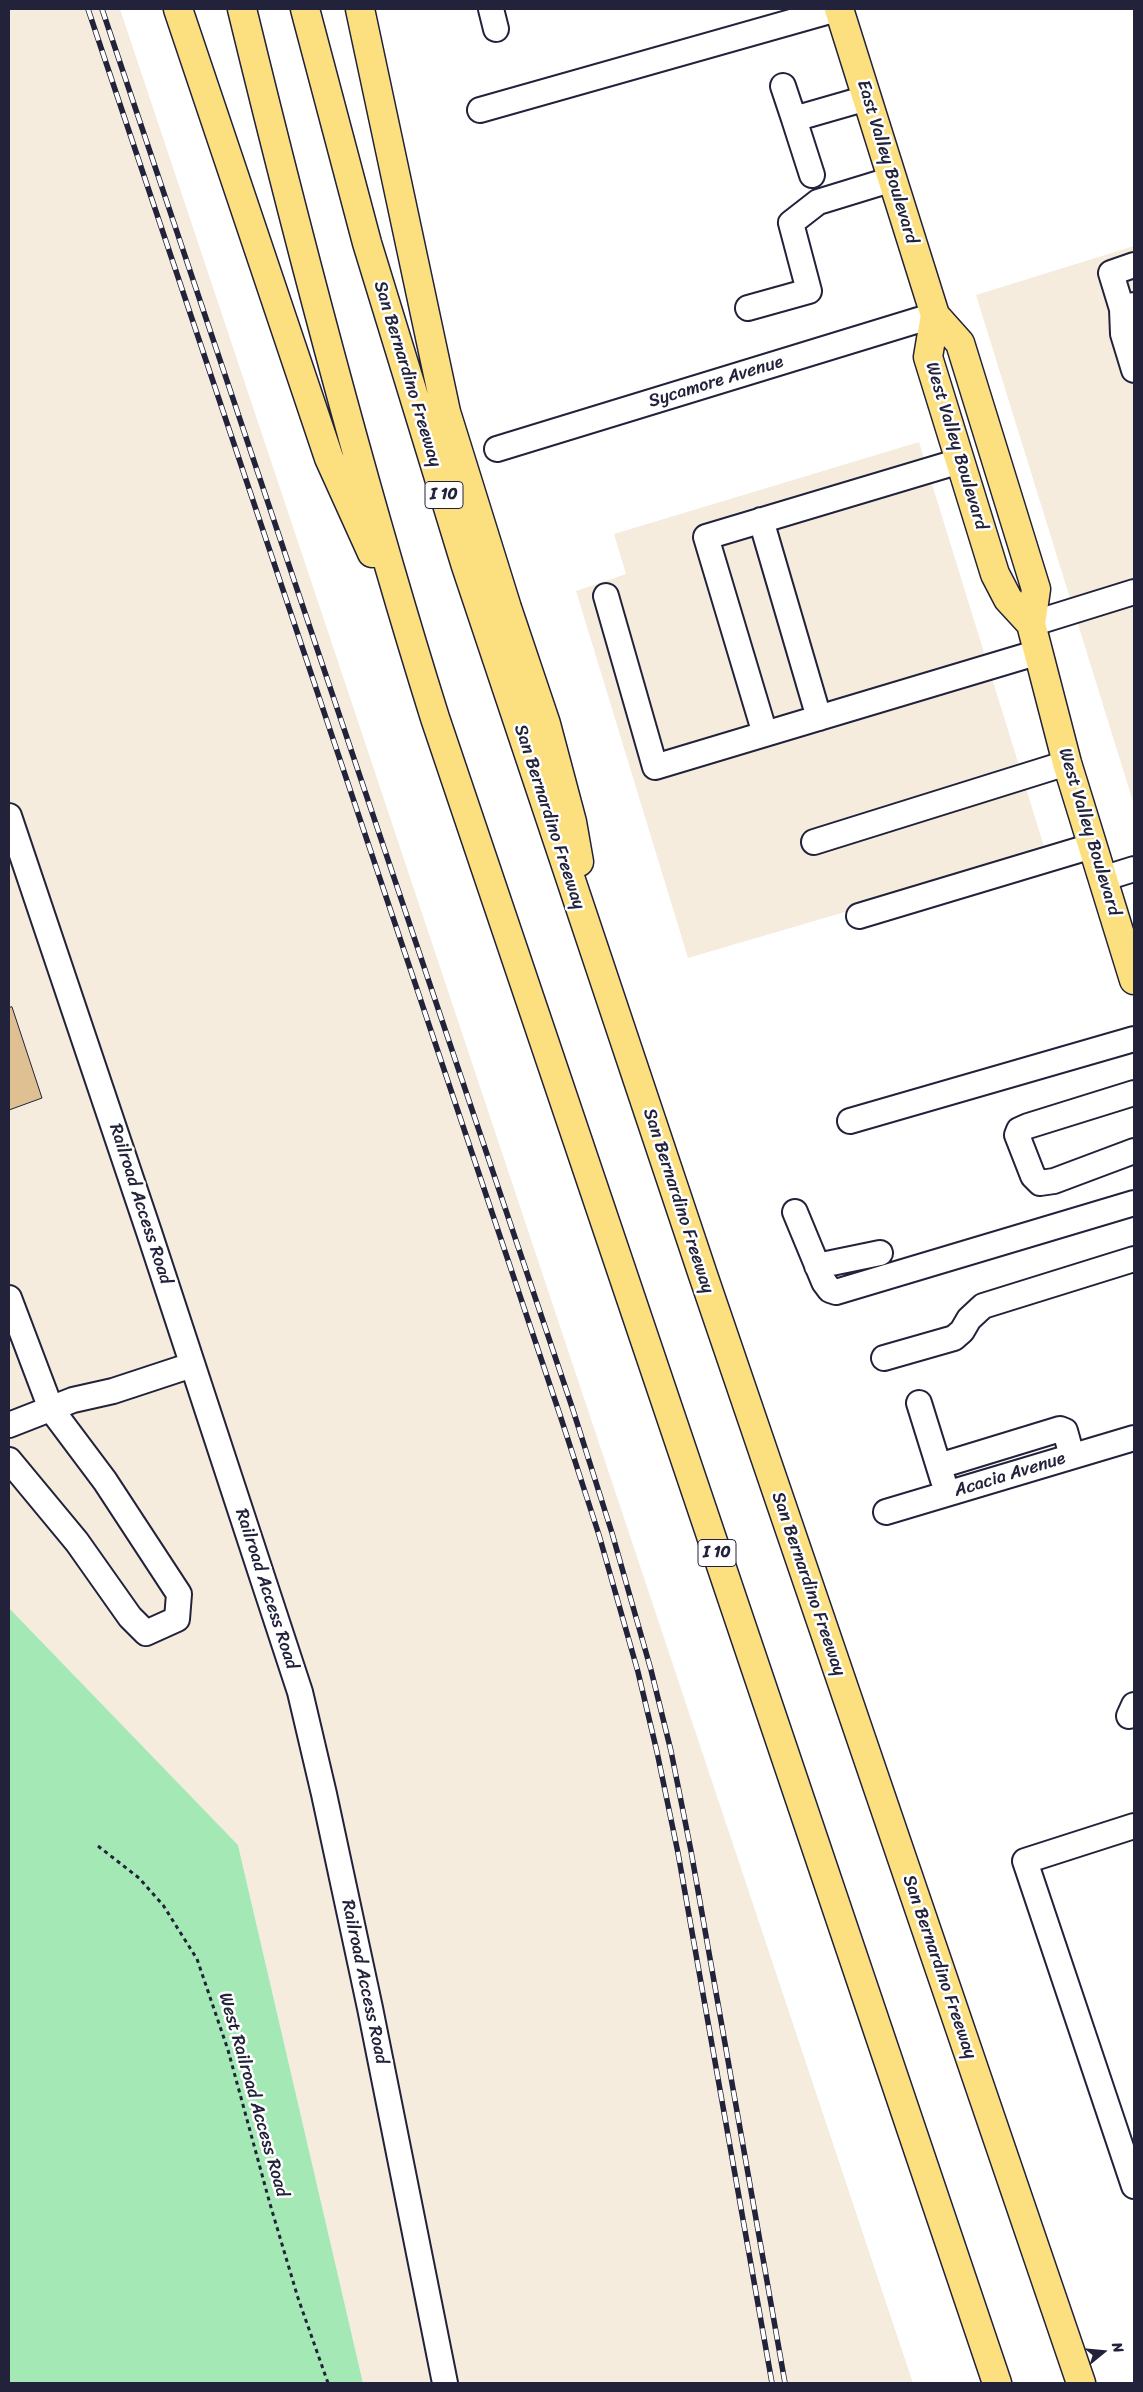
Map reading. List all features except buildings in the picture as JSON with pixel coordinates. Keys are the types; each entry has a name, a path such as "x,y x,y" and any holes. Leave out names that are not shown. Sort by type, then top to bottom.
{"main road":[{"path":"178,9 329,458 408,632"},
{"name":"I 10","path":"242,9 288,197 408,632 997,2383"},
{"name":"San Bernardino Freeway","path":"305,9 367,243 416,409 601,976 1081,2383"},
{"path":"360,9 446,412 507,608 546,724 572,822 601,976"},
{"name":"East Valley Boulevard","path":"838,9 935,315"},
{"name":"West Valley Boulevard","path":"935,315 928,357 995,574 1008,599 1031,624"},
{"name":"West Valley Boulevard","path":"935,315 960,343 1036,589 1031,624 1067,763 1134,980"}],"street":[{"path":"480,110 838,9"},
{"path":"783,86 812,175"},
{"path":"794,119 867,98"},
{"path":"748,308 809,291 791,223 818,202 892,179"},
{"path":"1134,265 1111,273 1128,307 1123,334 1134,370"},
{"name":"Sycamore Avenue","path":"497,449 935,315"},
{"path":"765,734 706,537 960,460"},
{"path":"761,520 819,718"},
{"path":"1031,624 1134,592"},
{"path":"606,596 656,767 1039,652"},
{"path":"814,842 1067,763"},
{"name":"Railroad Access Road","path":"9,816 300,1692 370,2008 445,2383"},
{"path":"859,916 1092,846"},
{"path":"1102,879 1134,869"},
{"path":"850,1121 1134,1039"},
{"path":"1134,1093 1028,1126 1019,1130 1017,1135 1033,1176 1040,1184 1054,1181 1134,1151"},
{"path":"795,1212 824,1282 830,1290 844,1291 1134,1203"},
{"path":"817,1266 880,1252"},
{"path":"884,1358 954,1338 962,1331 969,1319 983,1306 1134,1259"},
{"path":"9,1298 51,1409 105,1480 179,1594 177,1619 146,1634 130,1617 77,1542 9,1460"},
{"path":"9,1425 73,1400 126,1387 192,1365"},
{"path":"919,1403 947,1494"},
{"path":"939,1466 1060,1429 1065,1431 1072,1456"},
{"name":"Acacia Avenue","path":"886,1512 1134,1438"},
{"path":"1134,1826 1025,1861 1134,2186"}],"path":[{"name":"West Railroad Access Road","path":"98,1846 139,1878 163,1905 197,1959 228,2050 267,2195 298,2298 328,2383"}],"shaded area":[{"path":"9,9 120,9 913,2383 363,2383 238,1845 9,1608"},
{"path":"1134,246 1134,805 976,295"},
{"path":"919,442 1046,853 688,958 576,591 626,574 614,534"}],"green space":[{"path":"9,1608 238,1845 363,2383 9,2383"}],"railway":[{"path":"88,9 599,1535 638,1672 678,1853 772,2383"},
{"path":"102,9 573,1410 612,1533 651,1670 671,1751 691,1851 785,2383"}]}
